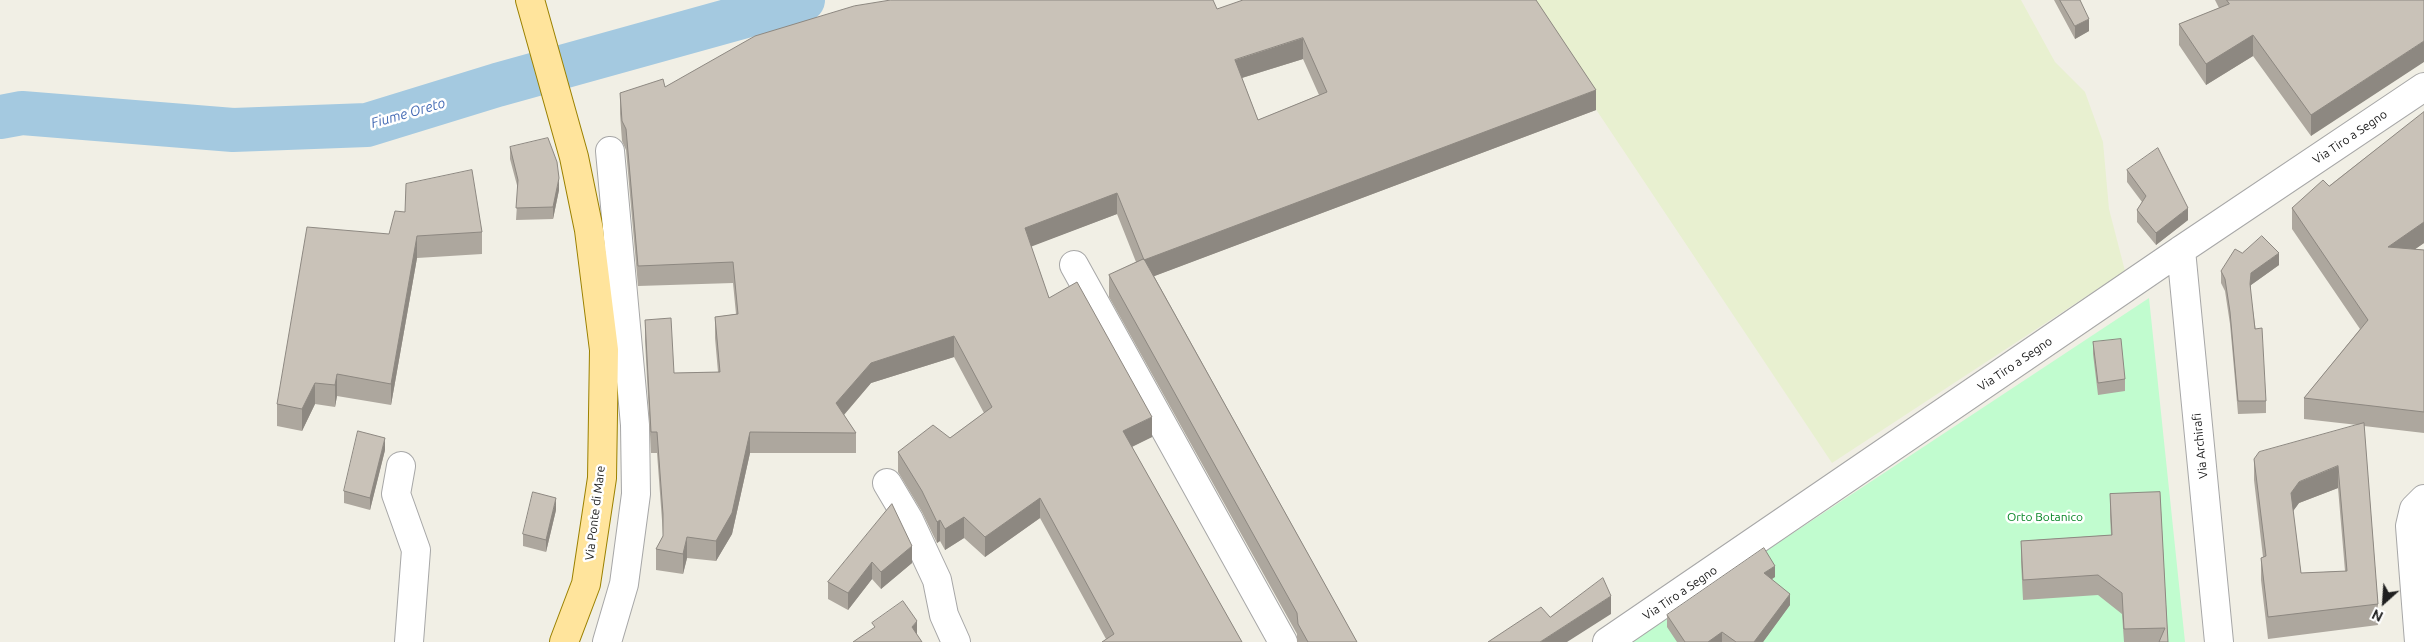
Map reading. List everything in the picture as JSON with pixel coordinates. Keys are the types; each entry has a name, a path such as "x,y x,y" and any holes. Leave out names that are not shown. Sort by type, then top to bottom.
{"main road":[{"name":"Via Ponte di Mare","path":"530,0 574,158 589,230 604,350 602,478 586,584 564,642"}],"street":[{"name":"Via Tiro a Segno","path":"1606,642 2181,250 2424,88"},
{"path":"607,642 624,584 636,494 635,425 610,151"},
{"name":"Via Archirafi","path":"2181,250 2219,642"},
{"path":"1074,265 1283,642"},
{"path":"401,466 396,494 416,550 409,642"},
{"path":"887,483 909,520 937,580 944,615 956,642"},
{"path":"2419,642 2410,526 2414,509 2424,499"}],"green space":[{"path":"1523,0 2021,0 2055,62 2085,92 2103,142 2109,209 2125,271 1832,463"},
{"name":"Orto Botanico","path":"2149,298 2185,642 1628,642"}],"building":[{"path":"891,0 1213,0 1217,9 1243,0 1536,0 1596,90 1144,260 1117,193 1025,228 1049,298 1077,282 1152,417 1123,431 1242,642 1102,642 1114,634 1040,498 985,537 964,517 945,529 940,520 937,522 922,491 898,452 933,425 950,438 992,407 954,336 871,363 836,403 856,433 750,432 732,513 716,541 687,537 683,554 656,549 663,536 663,514 657,432 651,432 645,320 671,318 674,373 720,372 715,317 738,314 733,262 638,266 626,129 622,121 620,93 663,79 665,87 755,36 854,6","holes":["1303,38 1327,92 1258,120 1235,60"]},
{"path":"2060,0 2080,0 2089,19 2075,26"},
{"path":"2227,0 2424,0 2424,41 2311,115 2253,35 2206,64 2179,24 2229,4"},
{"path":"2424,112 2424,222 2388,247 2424,250 2424,412 2304,398 2368,320 2292,208 2323,180 2329,186"},
{"path":"548,138 557,162 559,178 553,207 516,208 518,180 510,147"},
{"path":"2158,148 2188,208 2156,233 2137,210 2146,196 2127,170"},
{"path":"472,170 482,232 417,236 391,384 337,374 335,385 315,383 302,409 277,404 307,227 389,234 395,211 405,212 406,184"},
{"path":"2262,236 2279,253 2251,273 2250,284 2255,329 2262,328 2266,401 2238,401 2230,312 2225,279 2221,271 2235,249 2242,253"},
{"path":"1144,259 1357,642 1308,642 1298,624 1297,613 1109,275"},
{"path":"2121,339 2125,379 2098,383 2093,342"},
{"path":"2364,423 2378,604 2268,617 2261,558 2266,556 2254,459 2259,452","holes":["2338,466 2347,571 2301,573 2291,493 2299,482"]},
{"path":"358,431 385,438 370,498 344,491"},
{"path":"533,492 556,498 546,540 523,534"},
{"path":"2160,492 2168,642 2159,642 2165,628 2124,629 2122,593 2098,575 2023,580 2021,541 2112,535 2110,494"},
{"path":"892,504 912,546 881,572 872,562 848,593 828,582"},
{"path":"1764,548 1775,566 1764,573 1790,594 1754,642 1736,642 1722,632 1708,642 1685,642 1667,615"},
{"path":"1603,578 1611,596 1540,642 1488,642 1541,607 1550,617"},
{"path":"903,601 917,621 912,627 922,642 853,642 875,627 872,623"}],"waterway":[{"name":"Fiume Oreto","path":"0,117 22,113 233,130 367,125 497,85 803,0"}]}
